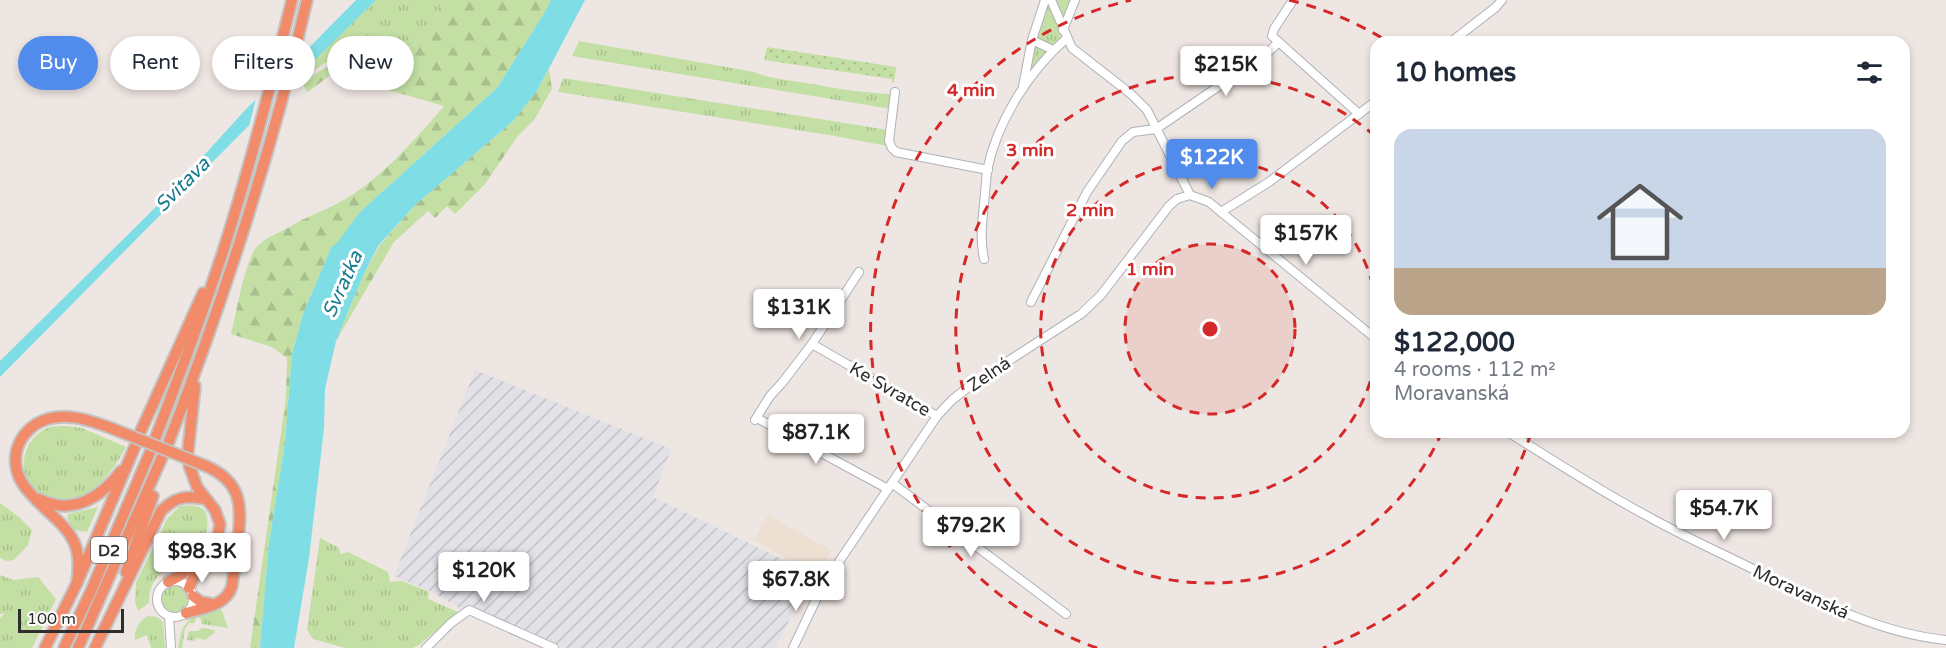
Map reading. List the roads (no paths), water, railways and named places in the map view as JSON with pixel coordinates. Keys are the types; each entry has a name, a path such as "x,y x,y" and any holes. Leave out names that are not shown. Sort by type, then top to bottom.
{"highway":[{"path":"155,439 226,240 256,139 292,0"},
{"name":"D2","path":"78,648 166,452 196,371 241,240 277,121 307,0"},
{"path":"45,648 77,583 226,240"},
{"path":"188,452 196,371"},
{"path":"77,583 79,558 74,543 64,527 21,481 16,465 19,445 30,429 45,420 62,417 81,418 111,428 206,466 229,481 240,507 232,586 226,598 183,615"},
{"path":"32,495 49,504 60,506 71,506 87,501 114,480 137,442"},
{"name":"D2","path":"64,648 151,450"},
{"path":"116,604 166,452"},
{"path":"189,465 194,481 215,510 220,524 218,536 206,554 191,592 201,602 215,604"},
{"path":"95,648 161,511 176,498 183,496 205,499"},
{"path":"168,582 181,575 206,554"}],"street":[{"path":"984,259 981,235 988,170 1003,126 1022,87 1032,40 1046,0"},
{"path":"1051,0 1072,48 1131,94 1144,107 1190,195 1209,202 1370,334"},
{"path":"1022,87 1065,34 1075,0"},
{"path":"1293,0 1272,36 1359,114"},
{"path":"1460,36 1502,0"},
{"path":"1032,40 1053,50"},
{"path":"1031,302 1087,192 1122,141 1133,132 1156,129 1266,54 1279,42"},
{"path":"895,92 889,141 891,148 897,152 988,170"},
{"path":"1221,212 1269,182 1370,106"},
{"name":"Zelná","path":"793,648 822,587 937,416 971,385 1081,314 1101,295 1169,206 1177,199 1190,195"},
{"path":"859,273 812,344 770,396 756,419 890,486 1066,614"},
{"name":"Ke Svratce","path":"812,344 937,416"},
{"name":"Moravanská","path":"1518,438 1650,518 1839,612 1924,638 1946,640"},
{"path":"168,582 182,582 191,592 192,606 183,615 171,644 169,616 159,607 157,597 160,588 168,582"},
{"path":"426,648 451,623 470,610 554,648"},
{"path":"169,616 183,615"}],"water":[{"path":"356,0 376,0 339,36 327,36 327,48 315,60 315,42"},
{"name":"Svratka","path":"551,0 585,0 537,91 512,122 415,205 378,246 363,276 336,341 325,389 324,428 309,558 294,648 260,648 269,543 285,443 292,354 303,314 331,248 360,212 497,88"},
{"name":"Svitava","path":"266,90 284,90 0,377 0,361 166,197"}]}
